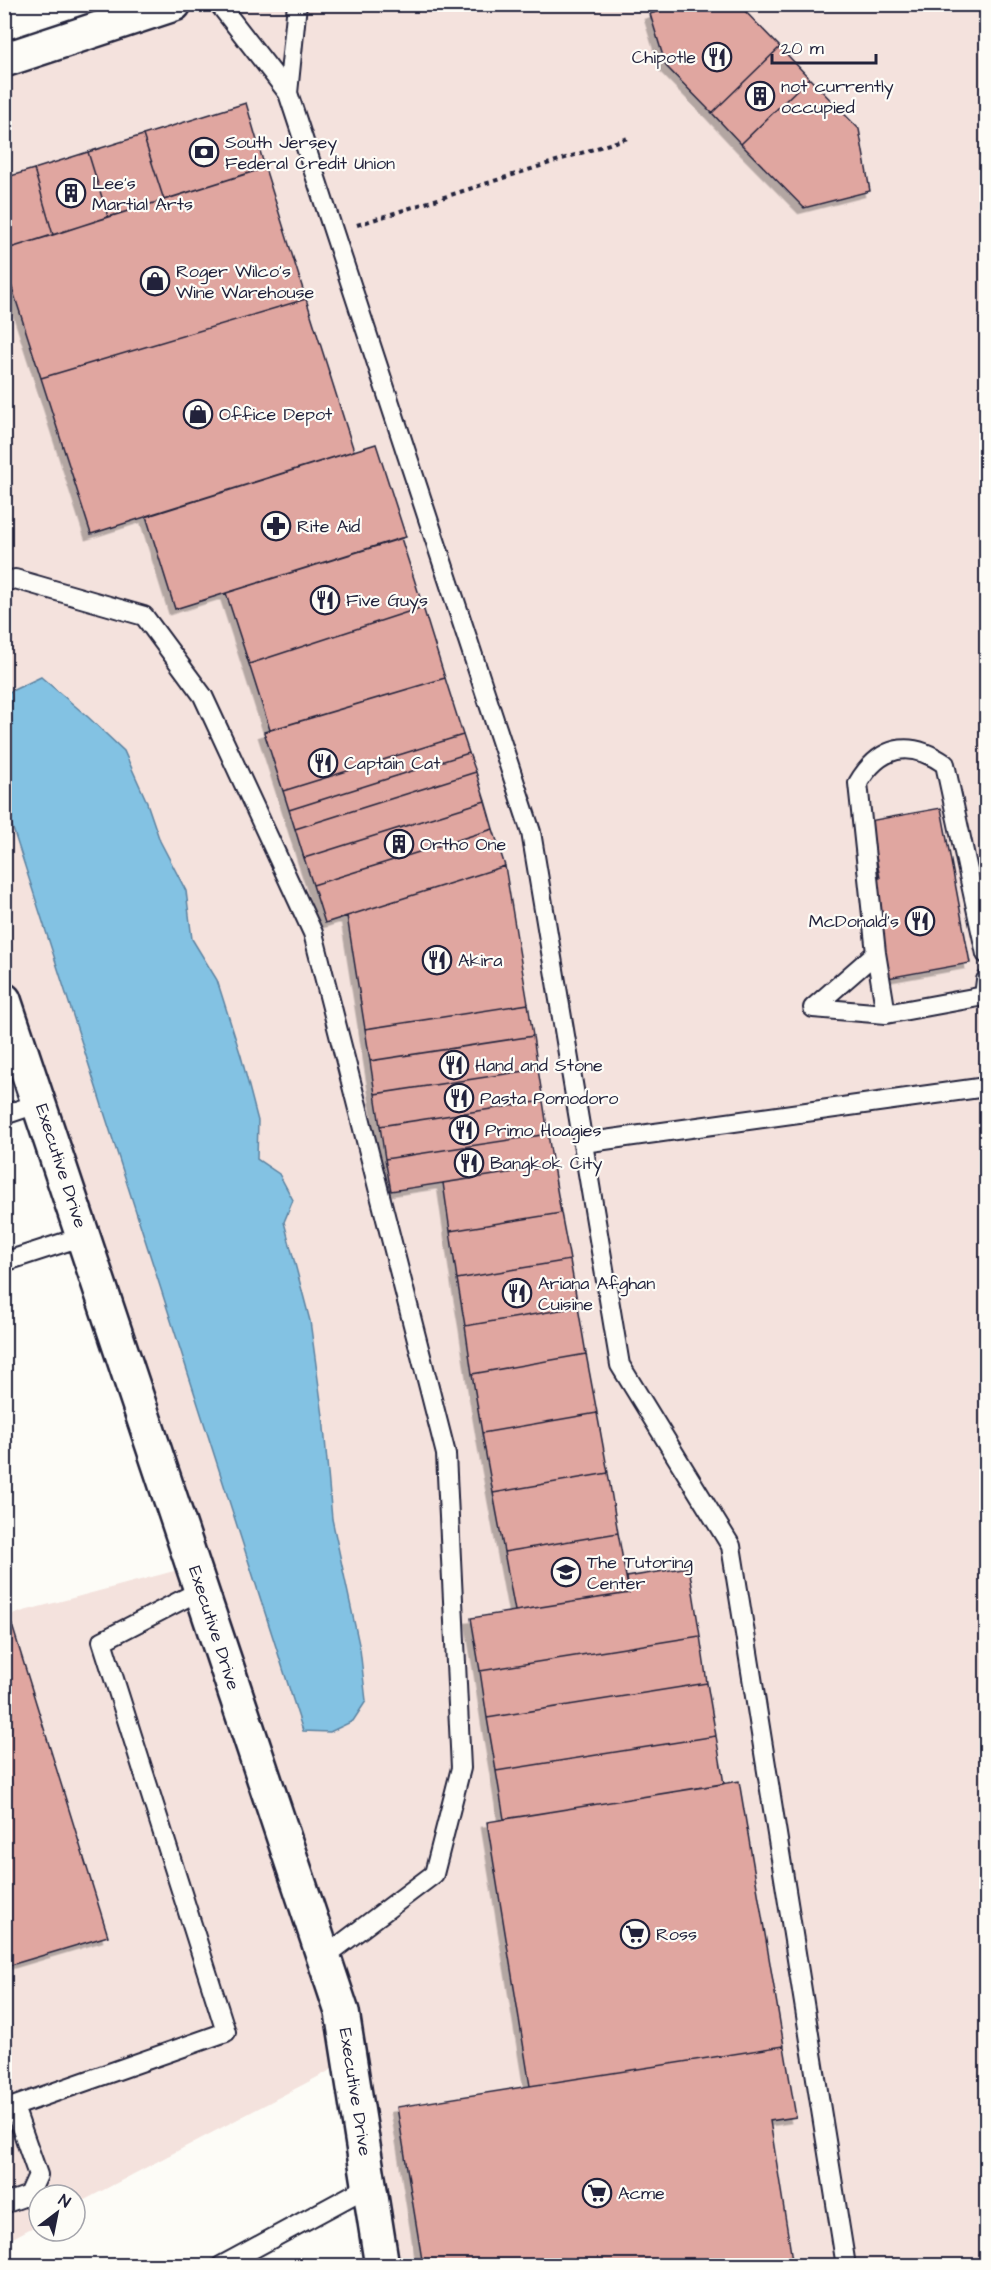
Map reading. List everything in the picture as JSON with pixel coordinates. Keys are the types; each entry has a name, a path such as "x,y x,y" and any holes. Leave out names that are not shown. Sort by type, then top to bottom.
{"street":[{"path":"4,60 172,5"},
{"name":"Executive Drive","path":"4,1000 342,2012 382,2265"}],"lane":[{"path":"219,4 288,93 531,832 620,1365 731,1545 846,2265"},
{"path":"288,93 297,4"},
{"path":"4,582 15,579 144,616 203,696 313,933 446,1454 461,1768 434,1874 324,1957"},
{"path":"886,1014 876,954 858,783 867,768 880,756 896,749 914,749 930,754 945,764 987,954"},
{"path":"876,954 813,1008 886,1014 984,996 987,980"},
{"path":"583,1143 987,1087"},
{"path":"4,1115 40,1103"},
{"path":"4,1262 84,1236"},
{"path":"4,2204 29,2195 38,2175 9,2108 226,2032 102,1641 201,1590"},
{"path":"229,2264 369,2186"}],"path":[{"path":"356,225 631,137"}],"shaded area":[{"path":"174,5 986,5 986,2265 382,2265 346,2062 87,2199 87,2183 27,2183 27,2230 5,2242 5,1616 193,1566 5,1000 5,60"}],"water":[{"path":"41,677 124,751 146,800 160,841 186,891 192,939 217,980 241,1056 258,1121 257,1159 279,1174 293,1200 284,1222 310,1321 323,1416 332,1519 360,1649 366,1701 353,1721 330,1732 303,1731 5,804 5,694"}],"building":[{"name":"Chipotle","path":"683,4 738,4 780,47 712,113 666,66 650,14"},
{"name":"not currently occupied","path":"780,47 809,78 741,144 712,113"},
{"path":"809,78 859,129 870,191 804,208 741,144"},
{"name":"South Jersey Federal Credit Union","path":"246,103 265,168 164,200 143,135"},
{"path":"143,135 164,200 108,217 88,152"},
{"name":"Lee's Martial Arts","path":"88,152 108,217 53,235 34,169"},
{"name":"Roger Wilco's Wine Warehouse","path":"265,168 306,299 41,378 4,263 4,250"},
{"path":"34,169 53,235 4,250 4,178"},
{"name":"Office Depot","path":"306,299 354,451 91,534 41,378"},
{"name":"Rite Aid","path":"376,444 406,537 175,609 146,516"},
{"name":"Five Guys","path":"401,538 423,607 249,664 226,593"},
{"path":"423,607 445,678 270,730 249,664"},
{"name":"Captain Cat","path":"445,678 463,735 283,791 264,732"},
{"path":"463,735 469,753 289,810 283,791"},
{"path":"469,753 476,772 295,829 289,810"},
{"path":"476,772 485,801 304,858 295,829"},
{"name":"Ortho One","path":"485,801 493,829 313,885 304,858"},
{"name":"McDonald's","path":"941,808 970,963 888,978 869,880 880,878 869,821"},
{"path":"493,829 505,866 325,923 313,885"},
{"name":"Akira","path":"505,866 528,1004 365,1029 347,916"},
{"path":"528,1004 533,1036 370,1061 365,1029"},
{"name":"Hand and Stone","path":"533,1036 538,1069 375,1094 370,1061"},
{"name":"Pasta Pomodoro","path":"538,1069 543,1101 380,1126 375,1094"},
{"name":"Primo Hoagies","path":"543,1101 548,1134 385,1159 380,1126"},
{"name":"Bangkok City","path":"548,1134 553,1166 391,1191 385,1159"},
{"path":"553,1166 561,1213 450,1231 443,1183"},
{"path":"561,1213 570,1260 457,1279 450,1231"},
{"name":"Ariana Afghan Cuisine","path":"570,1260 578,1307 465,1326 457,1279"},
{"path":"578,1307 586,1354 472,1374 465,1326"},
{"path":"586,1354 597,1413 482,1433 472,1374"},
{"path":"597,1413 608,1473 493,1493 482,1433"},
{"path":"608,1473 618,1533 504,1552 493,1493"},
{"name":"The Tutoring Center","path":"618,1533 629,1593 515,1611 504,1552"},
{"path":"689,1567 700,1636 480,1671 471,1618 629,1593 627,1577"},
{"path":"12,1625 108,1936 4,1967 4,1627"},
{"path":"700,1636 707,1683 487,1718 480,1671"},
{"path":"707,1683 716,1736 496,1771 487,1718"},
{"path":"716,1736 724,1784 504,1819 496,1771"},
{"name":"Ross","path":"739,1781 784,2046 530,2086 487,1822"},
{"name":"Acme","path":"784,2046 796,2117 770,2121 793,2266 423,2266 397,2107"}],"place":[{"name":"Chipotle","path":"717,57"},
{"name":"not currently occupied","path":"760,96"},
{"name":"South Jersey Federal Credit Union","path":"204,152"},
{"name":"Lee's Martial Arts","path":"71,193"},
{"name":"Roger Wilco's Wine Warehouse","path":"155,281"},
{"name":"Office Depot","path":"198,414"},
{"name":"Rite Aid","path":"276,526"},
{"name":"Five Guys","path":"325,600"},
{"name":"Captain Cat","path":"323,763"},
{"name":"Ortho One","path":"399,844"},
{"name":"McDonald's","path":"920,921"},
{"name":"Akira","path":"437,960"},
{"name":"Hand and Stone","path":"454,1065"},
{"name":"Pasta Pomodoro","path":"459,1098"},
{"name":"Primo Hoagies","path":"464,1130"},
{"name":"Bangkok City","path":"469,1163"},
{"name":"Ariana Afghan Cuisine","path":"517,1293"},
{"name":"The Tutoring Center","path":"566,1572"},
{"name":"Ross","path":"635,1934"},
{"name":"Acme","path":"597,2193"}]}
